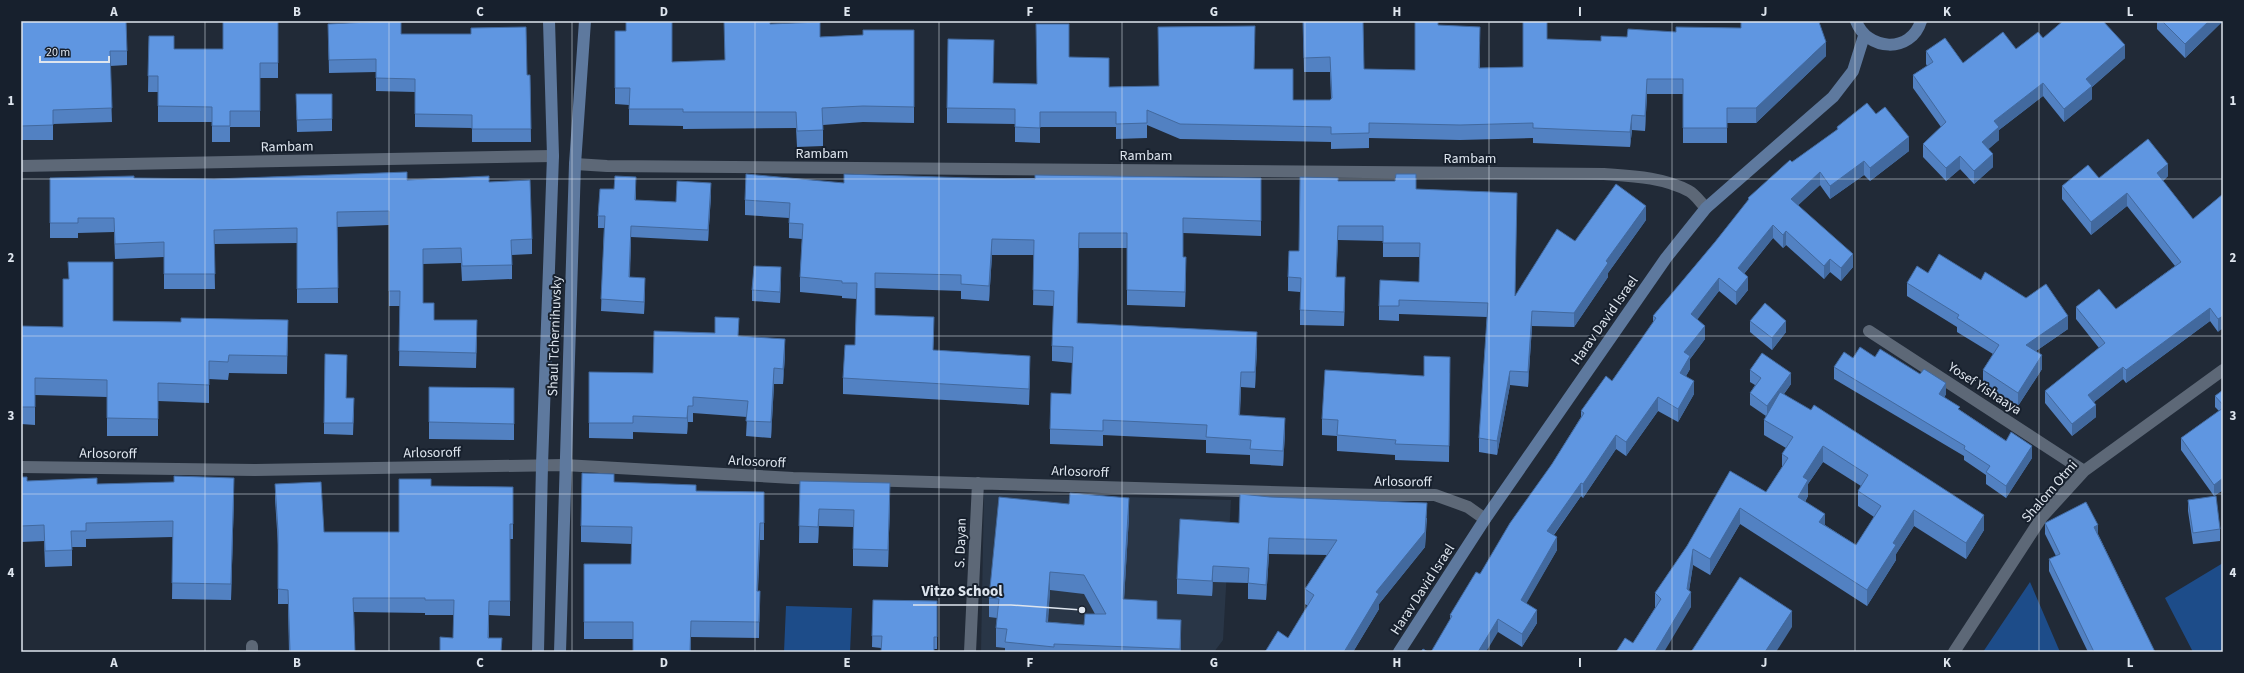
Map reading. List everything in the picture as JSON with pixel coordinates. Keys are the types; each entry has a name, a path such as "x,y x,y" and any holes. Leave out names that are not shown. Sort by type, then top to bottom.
{"street":[{"name":"Shaul Tchernihuvsky","path":"538,652 542,466 553,156 549,21"},
{"name":"Shaul Tchernihuvsky","path":"560,652 564,465 575,164 585,21"},
{"path":"1848,21 1881,44 1900,43 1915,33 1920,21"},
{"name":"Harav David Israel","path":"1399,652 1485,519 1666,258 1706,208 1833,96 1853,71 1860,28"},
{"name":"Rambam","path":"21,166 553,156"},
{"name":"Rambam","path":"575,164 615,166 1604,174 1638,177 1668,183 1690,191 1706,208"},
{"name":"Yosef Yishaaya","path":"1869,331 2084,471"},
{"name":"Shalom Otmi","path":"1954,652 2042,517 2084,471 2223,370"},
{"name":"Arlosoroff","path":"21,467 255,470 564,465 793,478 1369,495 1435,495 1468,507 1485,519"},
{"name":"S. Dayan","path":"970,652 978,483"}],"shaded area":[{"path":"984,493 1231,500 1223,640 1214,652 981,652"},
{"path":"2223,563 2223,652 2193,652 2165,598"},
{"path":"2030,582 2060,652 1983,652"},
{"path":"786,606 852,608 850,652 784,652"}],"building":[{"path":"21,21 126,21 127,51 110,51 112,108 53,110 53,125 21,126"},
{"path":"223,21 278,21 278,63 260,63 260,111 230,111 230,126 212,126 212,107 158,106 158,76 148,76 149,36 174,36 174,49 223,49"},
{"path":"401,21 401,34 471,34 471,28 526,27 527,75 530,75 531,129 472,129 472,115 415,114 415,79 376,78 376,59 329,60 328,24"},
{"path":"626,21 672,21 672,62 725,60 724,21 770,21 770,24 820,22 820,37 863,35 863,30 914,30 914,107 863,106 822,108 823,130 797,131 796,112 683,112 683,109 629,109 630,88 615,88 615,31 626,31"},
{"path":"1303,21 1363,21 1364,69 1415,70 1415,21 1438,21 1438,25 1480,27 1479,68 1523,67 1523,21 1547,21 1547,39 1601,41 1601,36 1627,37 1628,29 1676,32 1676,27 1741,28 1741,21 1819,22 1826,42 1756,108 1727,108 1727,128 1683,128 1683,79 1647,79 1645,116 1632,115 1630,132 1533,128 1533,123 1460,125 1369,123 1369,133 1331,134 1331,127 1180,124 1147,110 1147,123 1116,124 1116,112 1040,112 1040,128 1015,127 1015,109 947,108 948,39 994,40 993,83 1037,84 1036,24 1069,24 1069,57 1109,58 1109,87 1159,86 1158,27 1255,26 1254,69 1293,69 1293,100 1330,100 1332,98 1330,57 1304,58"},
{"path":"2063,21 2103,21 2125,45 2086,79 2092,86 2064,109 2043,83 1994,121 1999,127 1982,142 1993,154 1974,171 1960,156 1946,168 1923,144 1946,122 1913,75 1933,62 1926,51 1945,38 1963,63 2003,32 2016,49 2038,32 2043,38"},
{"path":"2162,21 2209,21 2185,44"},
{"path":"296,94 332,94 332,119 297,120"},
{"path":"1867,103 1876,114 1885,107 1909,137 1870,168 1864,161 1830,186 1820,172 1791,199 1853,254 1841,268 1830,259 1824,266 1786,231 1783,235 1773,225 1738,268 1748,277 1736,292 1719,278 1691,314 1705,326 1684,352 1690,356 1680,373 1694,381 1678,409 1658,397 1626,442 1616,435 1583,484 1581,483 1547,531 1557,537 1521,600 1537,610 1522,634 1498,619 1478,652 1431,652 1452,616 1450,615 1476,572 1480,574 1510,523 1552,464 1584,413 1581,411 1606,376 1612,381 1656,318 1653,316 1715,242 1749,199 1748,198 1790,160 1792,162 1838,129 1837,127"},
{"path":"2148,139 2168,164 2157,173 2193,219 2223,194 2223,316 2218,319 2210,308 2126,370 2123,367 2088,395 2096,405 2072,424 2045,391 2105,343 2076,307 2099,289 2116,309 2181,262 2127,193 2091,222 2062,186 2088,165 2099,178"},
{"path":"407,172 407,180 489,176 489,182 530,180 532,239 511,240 512,265 462,266 461,248 423,249 423,303 434,303 434,320 477,320 476,353 399,351 400,291 389,291 389,211 337,212 338,288 297,289 297,228 214,230 215,274 164,274 164,242 115,244 114,218 78,218 78,223 50,223 50,178 134,176 134,178 214,179"},
{"path":"746,174 844,183 844,174 1035,179 1035,175 1261,178 1261,221 1183,218 1183,257 1186,257 1185,292 1127,290 1127,233 1079,233 1077,323 1257,332 1255,372 1241,372 1239,415 1285,418 1283,451 1250,449 1251,440 1206,437 1207,425 1103,420 1103,431 1050,429 1051,393 1071,394 1073,347 1052,346 1054,291 1033,290 1034,240 992,239 989,286 961,284 961,275 875,273 875,315 934,317 933,350 1030,356 1029,389 843,378 845,345 855,345 857,283 842,283 842,281 800,277 803,224 789,223 790,203 745,200"},
{"path":"1396,174 1416,174 1416,189 1517,193 1515,296 1557,229 1575,241 1616,184 1646,206 1606,261 1608,263 1574,313 1532,311 1528,372 1510,371 1497,441 1479,438 1488,303 1399,300 1399,306 1379,306 1380,280 1419,282 1420,243 1383,243 1383,226 1338,226 1336,277 1345,277 1344,312 1300,310 1301,278 1288,277 1289,251 1299,251 1300,177 1338,178 1338,181 1395,181"},
{"path":"615,176 636,177 635,200 676,202 677,181 711,183 708,230 631,226 629,277 645,278 644,302 601,299 605,216 598,216 600,189 614,189"},
{"path":"1939,254 1981,280 1985,272 2026,298 2046,284 2068,316 2026,345 2042,355 2018,393 1983,370 1999,345 1957,318 1959,315 1907,283 1917,266 1928,273"},
{"path":"68,262 113,262 113,321 181,322 181,318 288,320 287,356 229,355 228,362 209,361 209,385 158,383 158,419 107,418 107,380 35,378 35,407 21,407 21,326 63,327 63,279 69,279"},
{"path":"754,266 781,267 780,292 752,290"},
{"path":"1765,303 1786,321 1772,338 1750,321"},
{"path":"715,317 739,318 738,336 785,339 783,369 774,368 771,422 746,421 748,401 693,397 693,406 688,406 687,418 633,416 633,423 589,423 589,372 653,373 654,331 715,333"},
{"path":"1860,347 1875,357 1880,349 1920,374 1924,369 1946,383 1939,394 1960,407 1958,409 2006,441 2011,432 2032,446 2006,486 1986,472 1990,466 1964,449 1965,446 1834,367 1844,352 1853,358"},
{"path":"1762,353 1791,373 1767,406 1750,393 1761,378 1750,370"},
{"path":"325,354 347,355 346,398 354,398 353,423 324,423"},
{"path":"1424,356 1450,357 1449,446 1395,444 1396,440 1337,435 1338,420 1322,419 1325,370 1424,376"},
{"path":"429,387 514,388 514,424 429,422"},
{"path":"2223,390 2223,405 2215,396"},
{"path":"1780,392 1811,410 1814,405 1984,515 1966,543 1914,510 1893,543 1896,545 1867,590 1740,508 1710,559 1693,549 1687,589 1691,592 1655,652 1616,652 1625,638 1633,643 1661,599 1655,593 1687,546 1730,471 1766,492 1788,458 1782,454 1793,437 1764,420","holes":["1823,446 1868,475 1858,491 1881,506 1856,545 1819,522 1825,514 1798,497 1808,480 1803,477"]},
{"path":"2223,408 2223,478 2214,485 2181,438"},
{"path":"582,473 614,474 614,482 696,485 696,491 764,492 764,523 760,523 757,591 760,591 759,622 691,621 690,652 633,652 633,622 584,622 584,564 631,564 632,527 581,526"},
{"path":"174,476 234,478 231,584 172,583 173,521 86,523 86,531 71,531 72,550 45,551 44,525 21,526 21,477 27,477 27,481 97,478 97,484 174,482"},
{"path":"399,479 431,479 431,486 513,487 513,524 510,524 510,601 489,601 488,638 502,638 501,652 440,652 440,637 453,638 454,600 425,600 425,598 353,598 355,652 290,652 288,590 278,589 278,531 275,484 321,482 324,532 399,532"},
{"path":"800,481 890,483 888,550 853,549 854,510 819,509 818,527 799,526"},
{"path":"1070,493 1129,498 1123,599 1157,601 1157,619 1181,620 1180,649 1054,644 1054,647 1005,642 1007,629 996,628 999,599 989,598 999,497 1069,504","holes":["1050,572 1084,575 1106,614 1085,614 1084,625 1046,622"]},
{"path":"1240,494 1270,497 1427,503 1425,532 1376,592 1379,594 1344,652 1265,652 1278,631 1288,638 1314,595 1305,589 1337,540 1269,538 1266,585 1248,583 1249,568 1213,566 1212,581 1177,579 1180,519 1239,523"},
{"path":"2216,496 2220,529 2193,533 2188,500"},
{"path":"2086,502 2098,525 2094,527 2155,652 2094,652 2049,559 2060,554 2045,523"},
{"path":"1740,577 1792,611 1765,652 1691,652"},
{"path":"873,600 937,601 937,637 934,637 934,652 881,652 882,636 872,636"},
{"path":"1423,649 1428,652 1421,652"}],"place":[{"name":"Vitzo School","path":"1082,610"}]}
